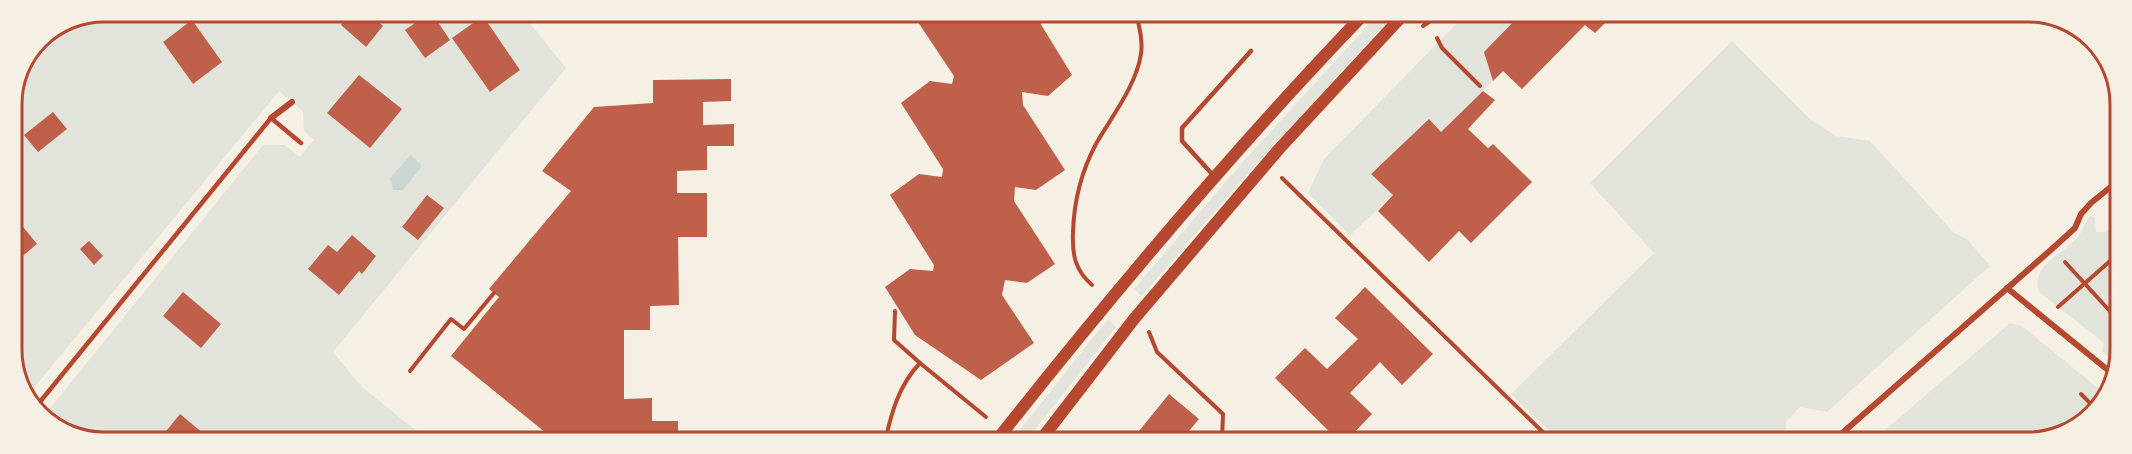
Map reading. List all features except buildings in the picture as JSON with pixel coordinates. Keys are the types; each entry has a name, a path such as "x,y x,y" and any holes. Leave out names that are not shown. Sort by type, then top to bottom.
{"main road":[{"path":"1003,432 1108,299 1291,90 1356,22"},
{"path":"1047,432 1142,310 1279,149 1397,22"}],"street":[{"path":"271,118 292,102"},
{"path":"1844,432 2061,242 2075,228 2091,203 2110,188"},
{"path":"2007,288 2107,369"}],"lane":[{"path":"1215,177 1182,141 1182,128 1251,51"},
{"path":"41,402 271,118 301,143"}],"path":[{"path":"1092,285 1080,274 1076,266 1073,242 1074,208 1083,173 1122,100 1137,64 1141,33 1138,22"},
{"path":"1437,38 1442,48 1480,86"},
{"path":"1280,176 1543,432"},
{"path":"2059,254 2110,311"},
{"path":"2058,307 2110,261"},
{"path":"410,372 451,319 464,329 494,293"},
{"path":"895,311 894,340 986,417"},
{"path":"1147,329 1158,352 1223,414 1222,432"},
{"path":"887,432 896,400 909,375 920,363"},
{"path":"2081,394 2090,403"}],"shaded area":[{"path":"104,22 529,22 566,68 333,352 362,387 418,432 104,432 78,427 59,418 49,410 263,145 285,145 300,157 314,140 304,131 303,111 279,91 32,390 24,366 22,350 23,99 25,83 31,68 39,55 63,33 78,27"},
{"path":"1371,22 1387,22 1249,172 1142,296 1134,289 1242,163"},
{"path":"1458,22 1518,22 1493,81 1441,132 1429,120 1371,173 1393,195 1350,235 1308,193 1324,159"},
{"path":"1732,41 1811,120 1836,136 1870,141 1954,233 1967,239 1990,266 1827,412 1800,407 1786,422 1786,432 1551,432 1511,394 1654,253 1590,183"},
{"path":"411,155 422,166 403,190 393,190 390,178"},
{"path":"2090,216 2095,217 2096,232 2106,232 2110,228 2109,358 2102,351 2104,343 2039,292 2037,283 2042,269 2069,246 2082,231"},
{"path":"1108,319 1116,327 1033,432 1018,432"},
{"path":"2010,323 2022,326 2100,389 2089,404 2069,421 2044,430 2028,432 1883,432"}]}
